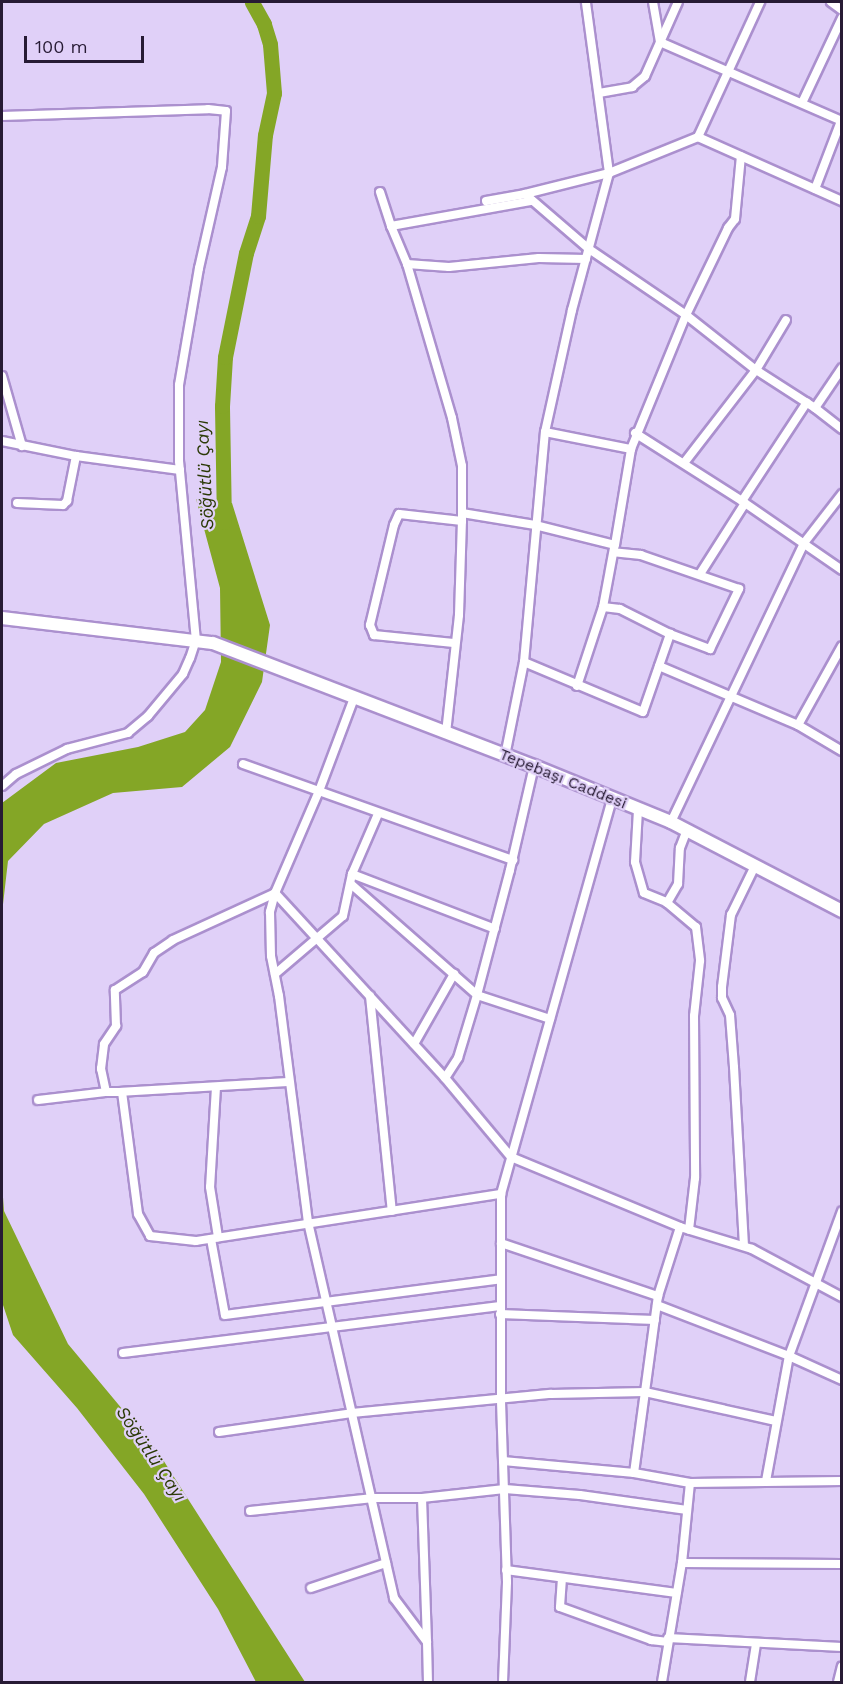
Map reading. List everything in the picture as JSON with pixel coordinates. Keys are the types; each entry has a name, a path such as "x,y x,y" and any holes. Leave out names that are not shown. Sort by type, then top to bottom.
{"main road":[{"name":"Tepebaşı Caddesi","path":"2,618 213,643 276,665 354,698 534,766 671,822 842,911"}],"street":[{"path":"505,756 524,662 545,432 609,173 586,2"},
{"path":"653,2 660,42"},
{"path":"598,93 632,87 645,76 678,2"},
{"path":"486,201 525,194 609,173 698,138 760,2"},
{"path":"831,2 842,9"},
{"path":"802,104 842,18"},
{"path":"660,42 841,121 815,189"},
{"path":"2,116 208,109 225,111 222,166 180,365 180,470 196,640 183,674 148,716 128,733 67,749 16,774 2,786"},
{"path":"698,138 842,201"},
{"path":"577,686 603,607 635,433 686,315 728,228 735,219 741,156"},
{"path":"380,192 407,264 452,418 462,466 459,615 454,643 446,733"},
{"path":"525,194 589,249 686,315 756,370 807,402 842,429"},
{"path":"391,226 532,201"},
{"path":"407,264 449,267 539,258 586,259"},
{"path":"684,463 756,370 786,320"},
{"path":"815,408 842,368"},
{"path":"2,376 21,446"},
{"path":"700,574 807,402"},
{"path":"545,432 631,448"},
{"path":"635,433 744,502 842,570"},
{"path":"2,441 76,456 180,470"},
{"path":"17,503 63,505 67,501 76,456"},
{"path":"671,822 804,543 842,494"},
{"path":"454,643 374,634 370,625 394,525 399,514 462,517 535,525 641,555 739,589 710,649 670,634 620,609 603,607"},
{"path":"524,662 642,712 670,634"},
{"path":"798,725 842,646"},
{"path":"659,666 798,725 842,751"},
{"path":"354,698 319,791 275,893 270,912 271,956 308,1222 373,1498 394,1598 427,1642"},
{"path":"243,764 378,814 513,860"},
{"path":"445,1078 458,1058 477,995 513,860 534,766"},
{"path":"503,1683 507,1570 501,1398 501,1194 612,799"},
{"path":"638,810 635,842 638,875 644,893 667,903 696,927 700,961 694,1016 695,1178 689,1230"},
{"path":"275,974 343,916 352,885 352,874 378,814"},
{"path":"667,903 678,884 680,848 687,830"},
{"path":"744,1246 730,1015 722,998 722,987 731,915 755,866"},
{"path":"352,874 495,929"},
{"path":"352,885 477,995 550,1019"},
{"path":"275,893 445,1078 511,1157 680,1227 744,1246 842,1297"},
{"path":"106,1092 101,1069 104,1044 116,1026 115,990 143,972 154,952 173,940 275,893"},
{"path":"414,1044 454,974"},
{"path":"370,996 392,1210"},
{"path":"38,1100 106,1092 288,1082"},
{"path":"216,1087 210,1187 214,1238 225,1316 327,1300 501,1279"},
{"path":"122,1092 138,1214 150,1236 196,1241 501,1194"},
{"path":"766,1481 789,1356 841,1213"},
{"path":"634,1473 658,1301 680,1227"},
{"path":"501,1243 658,1301 842,1380"},
{"path":"123,1353 333,1326 500,1310 655,1320"},
{"path":"219,1432 352,1413 551,1394 645,1392 777,1420"},
{"path":"503,1461 634,1473 690,1483 842,1482"},
{"path":"662,1683 682,1563 690,1483"},
{"path":"250,1511 373,1498 422,1498 505,1489 580,1495 687,1510"},
{"path":"422,1498 428,1683"},
{"path":"310,1588 386,1563"},
{"path":"682,1563 842,1564"},
{"path":"507,1570 676,1593"},
{"path":"562,1578 560,1607 651,1640 842,1647"},
{"path":"750,1683 756,1643"},
{"path":"838,1683 842,1666"}],"water":[{"path":"196,499 232,503 270,625 262,682 230,747 182,787 113,793 44,824 8,861 2,913 2,803 56,763 138,747 185,732 205,710 221,662 220,588"},
{"path":"2,1183 4,1211 68,1344 158,1452 305,1682 256,1682 218,1609 144,1494 77,1408 13,1335 2,1302"}],"waterway":[{"name":"Söğütlü Çayı","path":"224,522 222,406 225,357 246,253 258,216 265,135 274,93 270,44 264,24 252,2"}]}
